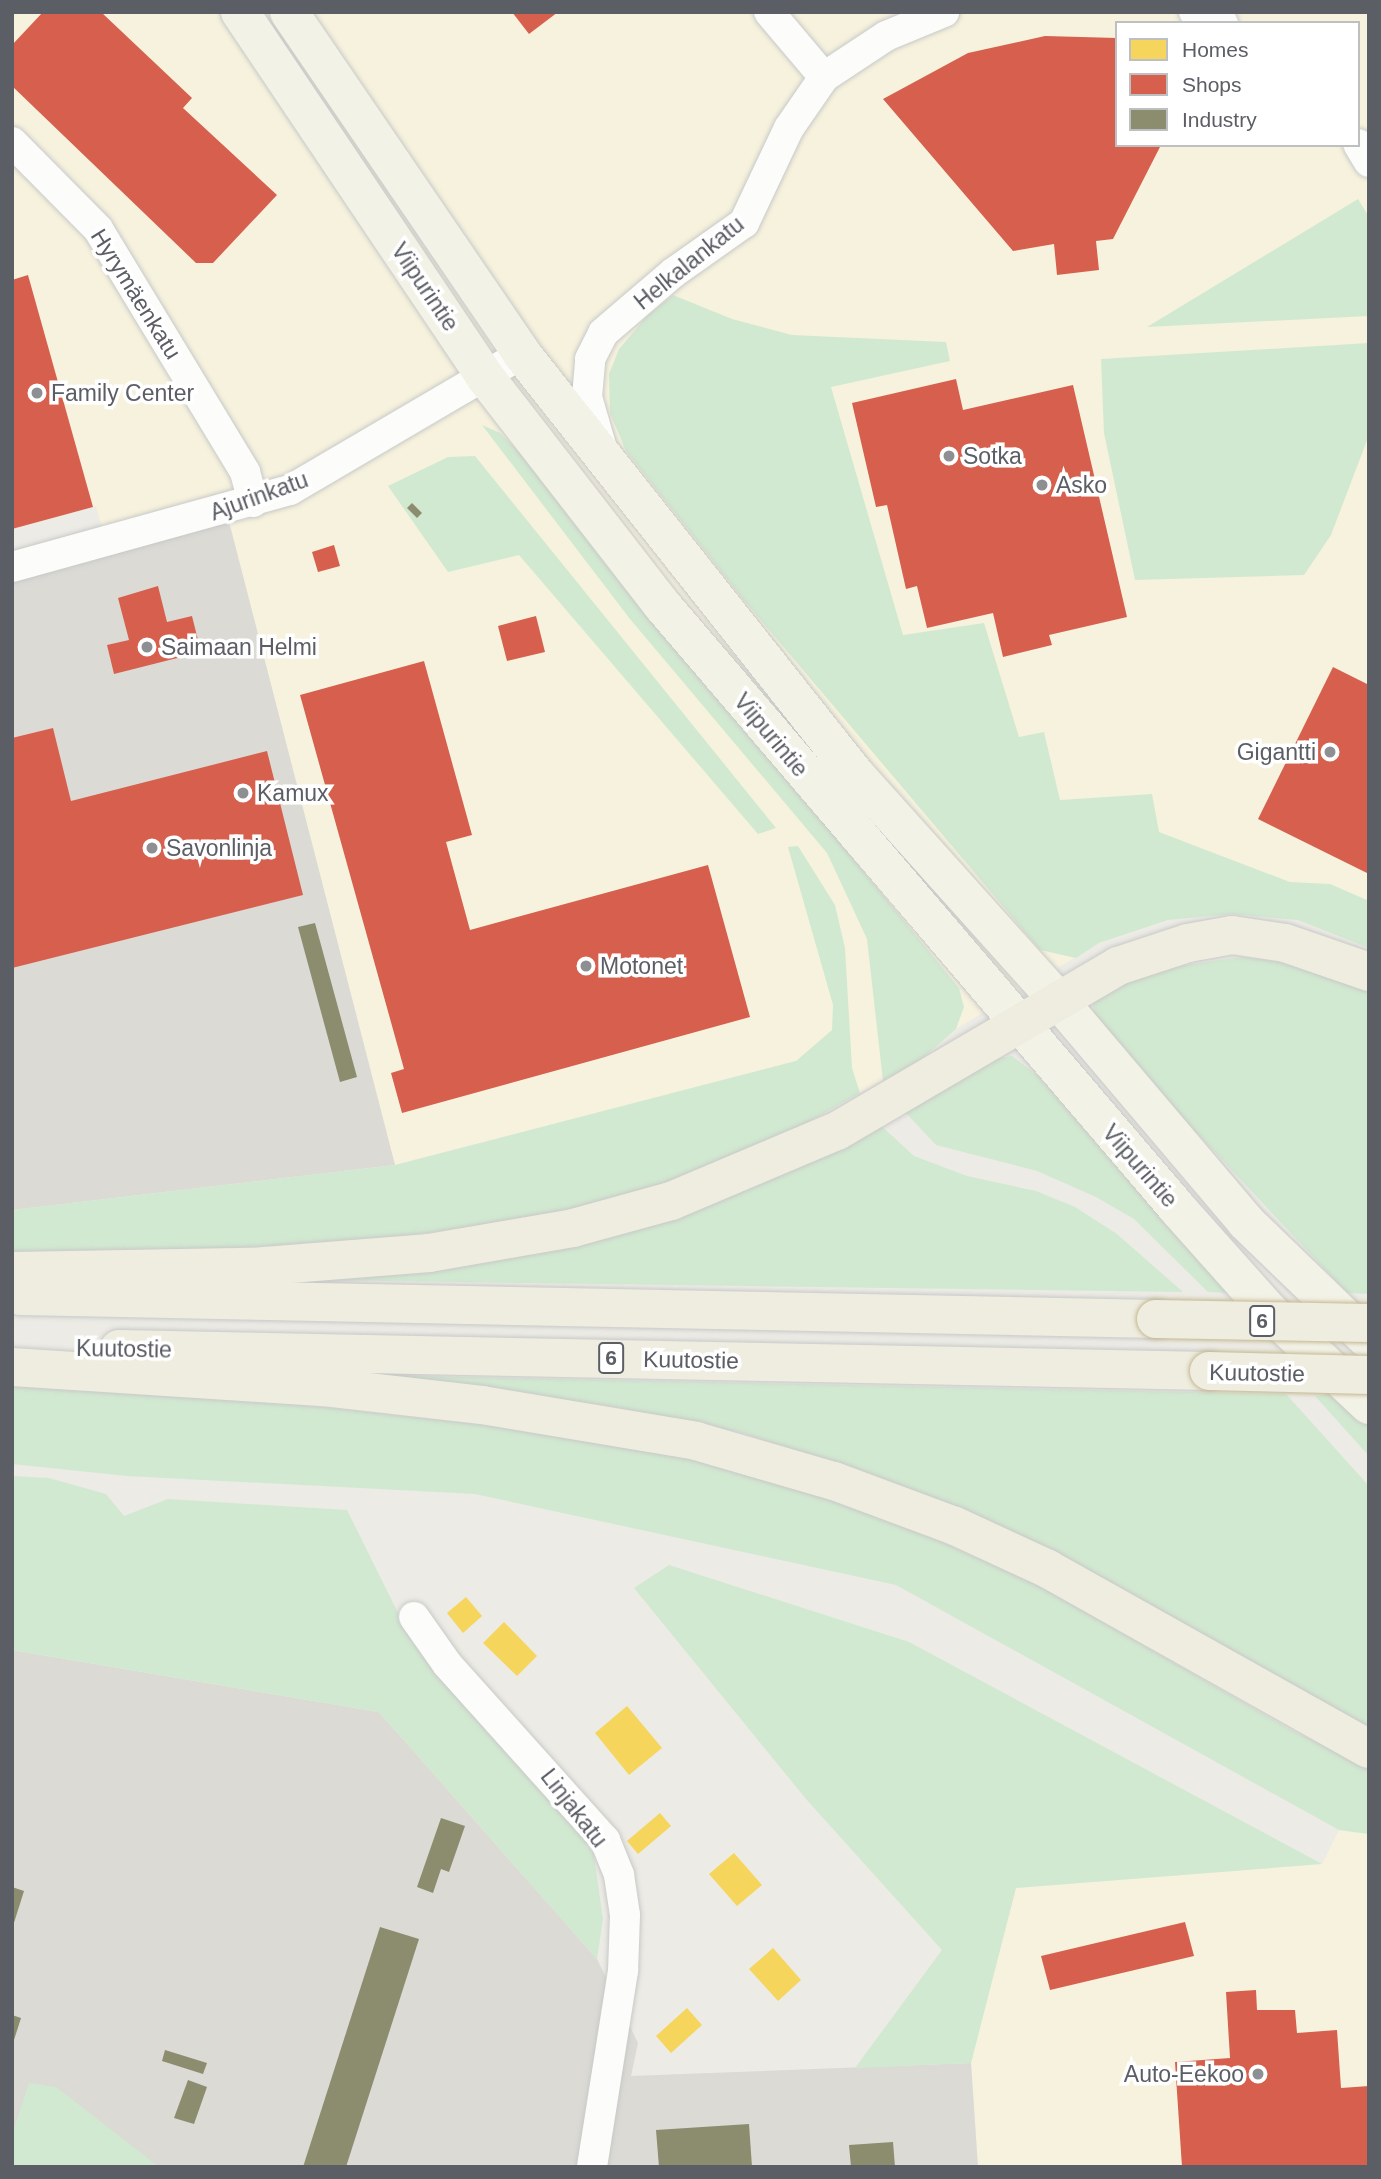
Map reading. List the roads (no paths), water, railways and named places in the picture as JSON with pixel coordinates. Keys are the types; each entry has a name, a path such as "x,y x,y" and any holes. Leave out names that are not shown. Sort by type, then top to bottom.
{"highway":[{"path":"12,1271 252,1267 429,1253 573,1228 671,1201 802,1147 1118,966 1188,943 1232,935 1285,943 1369,972"},
{"name":"6","path":"12,1296 1369,1323"},
{"name":"Kuutostie","path":"12,1347 1369,1375"},
{"path":"12,1367 324,1387 482,1405 709,1444 834,1481 955,1526 1059,1576 1369,1749"}],"main road":[{"name":"Viipurintie","path":"240,12 486,378 662,605 1017,1023 1267,1308 1369,1405"},
{"name":"Viipurintie","path":"289,12 522,354 854,773 1058,1000 1246,1222 1369,1340"}],"street":[{"path":"769,12 824,77"},
{"name":"Helkalankatu","path":"606,462 587,397 590,359 603,334 673,274 744,223 789,128 824,77 886,36 944,12"},
{"path":"1194,12 1218,21"},
{"name":"Hyrymäenkatu","path":"12,142 97,229 245,472 253,502"},
{"path":"1360,147 1369,162"},
{"name":"Ajurinkatu","path":"12,568 290,490 486,378 522,354"},
{"name":"Linjakatu","path":"414,1617 447,1664 554,1778 605,1840 619,1875 625,1915 622,1971 592,2167"}],"place":[{"name":"Family Center","path":"37,393"},
{"name":"Sotka","path":"949,456"},
{"name":"Asko","path":"1042,485"},
{"name":"Saimaan Helmi","path":"147,647"},
{"name":"Gigantti","path":"1330,752"},
{"name":"Kamux","path":"243,793"},
{"name":"Savonlinja","path":"152,848"},
{"name":"Motonet","path":"586,966"},
{"name":"Auto-Eekoo","path":"1258,2074"}]}
